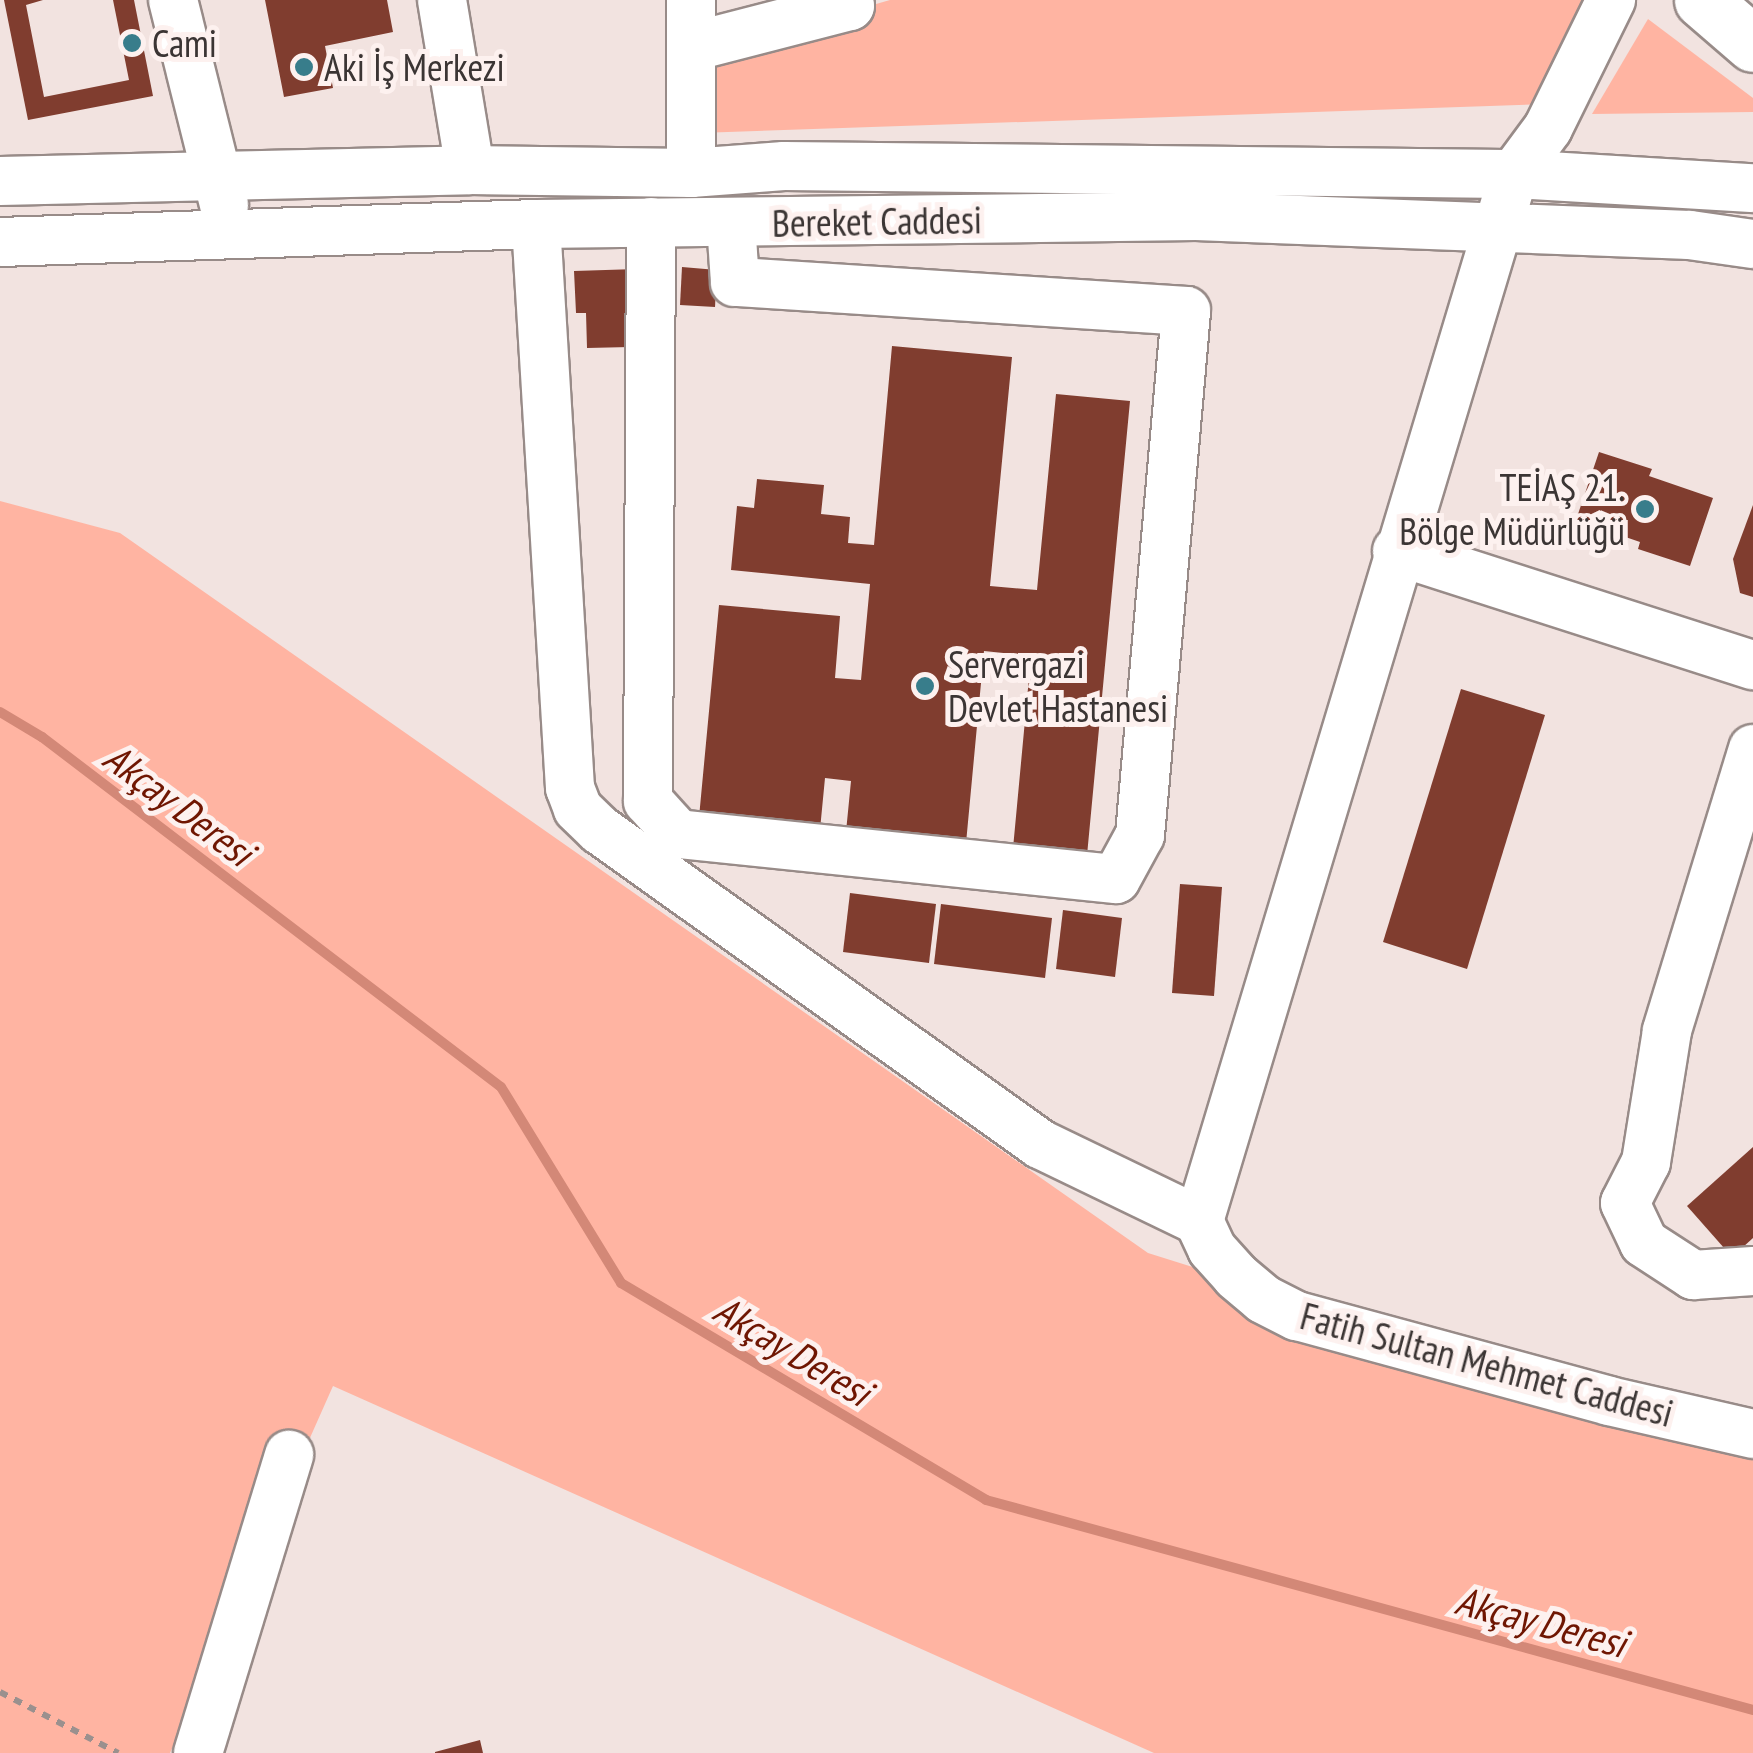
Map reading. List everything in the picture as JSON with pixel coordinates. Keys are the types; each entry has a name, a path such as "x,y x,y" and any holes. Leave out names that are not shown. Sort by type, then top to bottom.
{"main road":[{"path":"1702,0 1753,44"}],"street":[{"path":"172,0 229,233"},
{"path":"442,0 470,170"},
{"path":"691,0 691,174"},
{"path":"691,47 850,6 849,0"},
{"path":"536,224 570,788 578,809 600,830 1040,1144 1199,1221 1397,552 1514,174 1548,128 1611,0"},
{"name":"Bereket Caddesi","path":"0,181 470,170 691,174 803,166 1514,174 1753,188"},
{"name":"Bereket Caddesi","path":"0,242 536,224 1196,216 1690,235 1753,244"},
{"path":"651,222 648,801 678,834 1116,879 1140,835 1186,311 735,282 731,223"},
{"path":"1397,552 1753,664"},
{"path":"1753,749 1667,1031 1646,1162 1625,1203 1644,1243 1694,1275 1753,1271"},
{"name":"Fatih Sultan Mehmet Caddesi","path":"1199,1221 1212,1250 1236,1276 1262,1299 1298,1316 1609,1401 1753,1434"},
{"path":"198,1753 289,1455"}],"path":[{"path":"0,1692 118,1753"}],"shaded area":[{"path":"890,0 1602,0 1547,104 699,133 702,54"},
{"path":"1648,19 1753,98 1753,112 1592,114"},
{"path":"0,501 120,533 1148,1253 1753,1443 1753,1753 1154,1753 333,1386 170,1753 0,1753"}],"building":[{"name":"Cami","path":"4,0 43,0 26,5 44,97 129,80 113,0 134,0 153,96 28,120"},
{"name":"Aki İş Merkezi","path":"265,0 387,0 393,32 325,46 333,88 284,97"},
{"path":"682,267 717,270 715,307 680,305"},
{"path":"637,269 630,347 587,348 586,313 576,313 574,271"},
{"path":"892,346 1012,357 990,586 1037,590 1056,394 1130,401 1086,866 1012,859 1031,656 984,651 965,854 845,842 851,781 825,778 819,840 698,828 719,605 840,616 835,678 861,680 870,584 731,570 737,506 754,508 757,479 824,485 821,514 850,517 848,543 874,545"},
{"name":"TEİAŞ 21. Bölge Müdürlüğü","path":"1599,452 1652,469 1649,476 1713,498 1690,566 1638,549 1640,542 1576,520"},
{"name":"TEİAŞ 21. Bölge Müdürlüğü","path":"1753,505 1753,597 1740,593 1733,559"},
{"path":"1461,689 1545,715 1467,969 1383,942"},
{"path":"1180,884 1222,887 1214,996 1172,993"},
{"path":"850,893 936,904 929,963 843,952"},
{"path":"941,904 1052,918 1045,978 934,964"},
{"path":"1063,910 1122,918 1115,977 1056,969"},
{"path":"1753,1147 1753,1238 1732,1257 1687,1206"},
{"path":"480,1740 483,1753 435,1753 435,1752"}],"waterway":[{"name":"Akçay Deresi","path":"0,712 42,737 501,1087 621,1283 986,1500 1753,1710"}],"place":[{"name":"Cami","path":"132,43"},
{"name":"Aki İş Merkezi","path":"304,67"},
{"name":"TEİAŞ 21. Bölge Müdürlüğü","path":"1645,509"},
{"name":"Servergazi Devlet Hastanesi","path":"925,686"}]}
